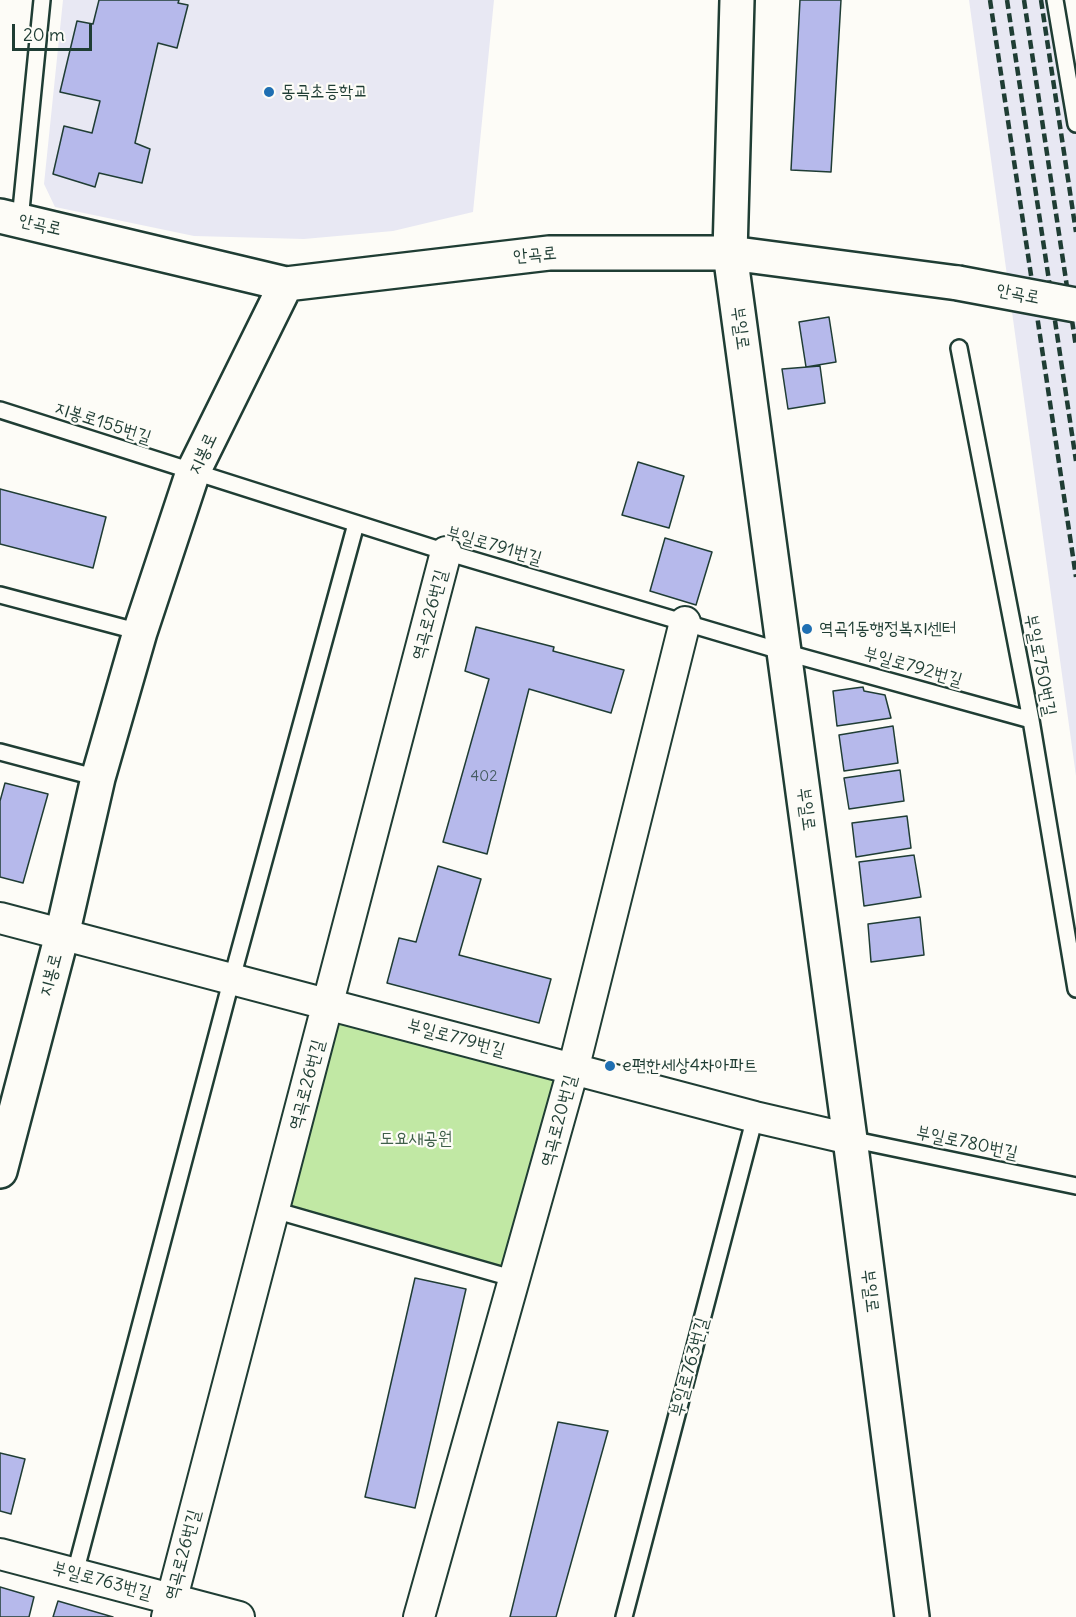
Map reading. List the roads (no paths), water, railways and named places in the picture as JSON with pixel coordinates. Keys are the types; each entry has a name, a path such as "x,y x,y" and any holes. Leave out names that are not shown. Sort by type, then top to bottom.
{"street":[{"name":"부일로","path":"737,0 730,253 912,1617"},
{"name":"안곡로","path":"10,218 286,284 549,253 730,253 958,283 1076,305"},
{"name":"지봉로","path":"0,1171 62,935 98,778 140,632 193,472 286,284"},
{"name":"역곡로26번길","path":"169,1608 446,552"},
{"name":"역곡로20번길","path":"419,1617 573,1070 685,622"},
{"name":"부일로779번길","path":"0,918 329,1003 755,1118 850,1139"},
{"name":"부일로763번길","path":"0,1554 75,1574 169,1608 239,1617"}],"lane":[{"path":"10,218 42,0"},
{"path":"1055,0 1076,124"},
{"name":"부일로750번길","path":"959,348 1031,720 1076,989"},
{"name":"지봉로155번길","path":"0,410 193,472"},
{"name":"부일로791번길","path":"193,472 446,552 784,652"},
{"path":"75,1574 232,978 356,524"},
{"path":"0,595 140,632"},
{"name":"부일로792번길","path":"784,652 1031,720"},
{"path":"0,752 98,778"},
{"name":"부일로763번길","path":"624,1617 755,1118"},
{"name":"부일로780번길","path":"850,1139 1076,1186"},
{"path":"274,1210 515,1279"}],"railway":[{"path":"990,0 1076,577"},
{"path":"1007,0 1076,461"},
{"path":"1024,0 1076,347"},
{"path":"1041,0 1076,232"}],"place":[{"name":"동곡초등학교","path":"269,92"},
{"name":"역곡1동행정복지센터","path":"807,629"},
{"name":"e편한세상4차아파트","path":"610,1066"}],"park label":[{"name":"도요새공원","path":"416,1139"}]}
